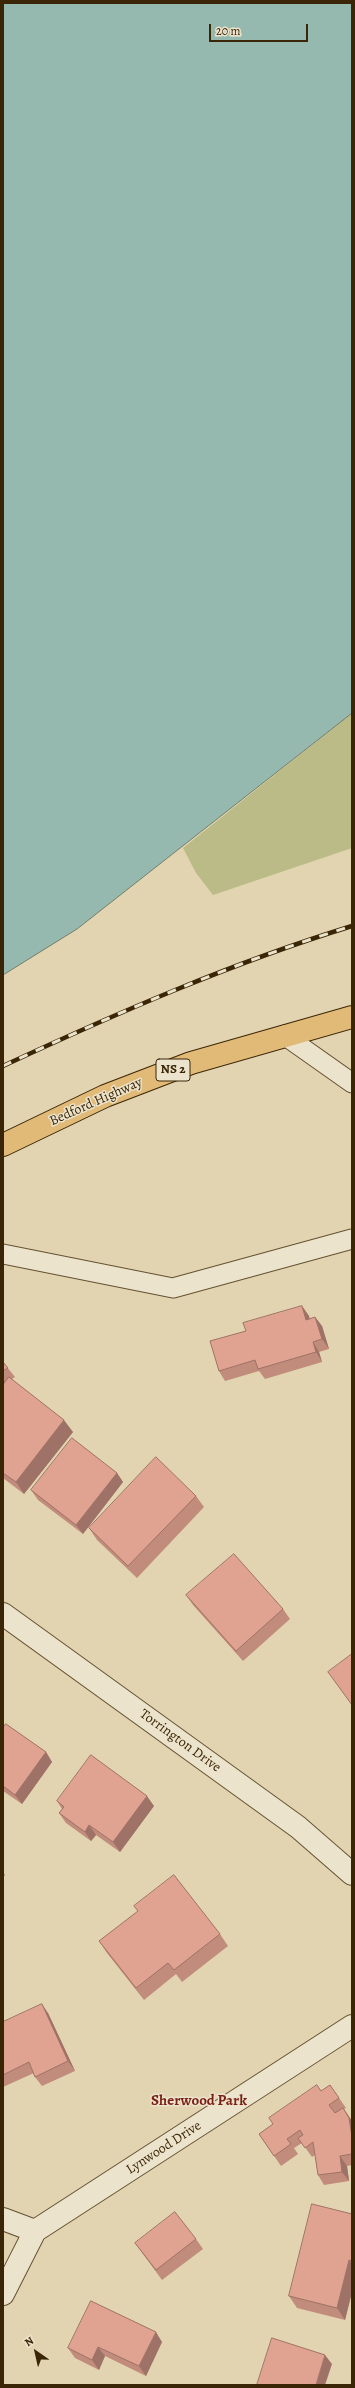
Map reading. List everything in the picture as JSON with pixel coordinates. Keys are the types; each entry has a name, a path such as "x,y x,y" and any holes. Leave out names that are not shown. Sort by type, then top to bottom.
{"main road":[{"name":"Bedford Highway","path":"3,1145 105,1096 191,1063 284,1035 352,1017"}],"street":[{"name":"Torrington Drive","path":"3,1614 298,1827 352,1874"},
{"name":"Lynwood Drive","path":"35,2231 352,2026"},
{"path":"3,2219 35,2231 3,2294"}],"lane":[{"path":"284,1035 352,1083"},
{"path":"3,1254 173,1288 352,1239"}],"green space":[{"path":"352,713 352,848 213,895 196,873 183,848"}],"water":[{"path":"3,3 352,3 352,713 77,929 3,975"}],"building":[{"path":"302,1306 306,1320 315,1317 322,1339 313,1342 316,1352 258,1369 255,1360 219,1371 210,1341 246,1331 243,1323"},
{"path":"3,1362 8,1368 3,1371"},
{"path":"9,1377 64,1420 16,1482 3,1473 3,1385"},
{"path":"72,1438 117,1473 76,1525 31,1490"},
{"path":"156,1457 196,1496 128,1566 89,1528"},
{"path":"234,1554 283,1609 236,1651 186,1595"},
{"path":"352,1654 352,1705 328,1672"},
{"path":"6,1724 46,1752 15,1795 3,1786 3,1728"},
{"path":"91,1755 147,1796 113,1842 89,1825 85,1832 59,1813 64,1807 57,1801"},
{"path":"174,1875 220,1934 174,1970 168,1963 136,1988 99,1941 138,1911 134,1906"},
{"path":"42,2004 68,2061 35,2077 29,2062 3,2075 3,2022"},
{"path":"317,2085 321,2091 330,2085 339,2098 329,2105 335,2113 343,2108 349,2118 352,2137 352,2154 340,2156 342,2172 318,2175 313,2142 305,2148 298,2138 303,2135 300,2130 287,2139 291,2144 274,2156 259,2134 273,2124 269,2118"},
{"path":"312,2204 352,2214 352,2261 349,2260 337,2308 289,2296"},
{"path":"175,2212 196,2239 156,2270 135,2243"},
{"path":"91,2301 156,2332 139,2366 98,2347 92,2360 68,2348"},
{"path":"272,2338 325,2355 316,2385 257,2385"}],"railway":[{"path":"3,1066 175,990 307,940 352,926"}],"district":[{"name":"Sherwood Park","path":"199,2101"}]}
